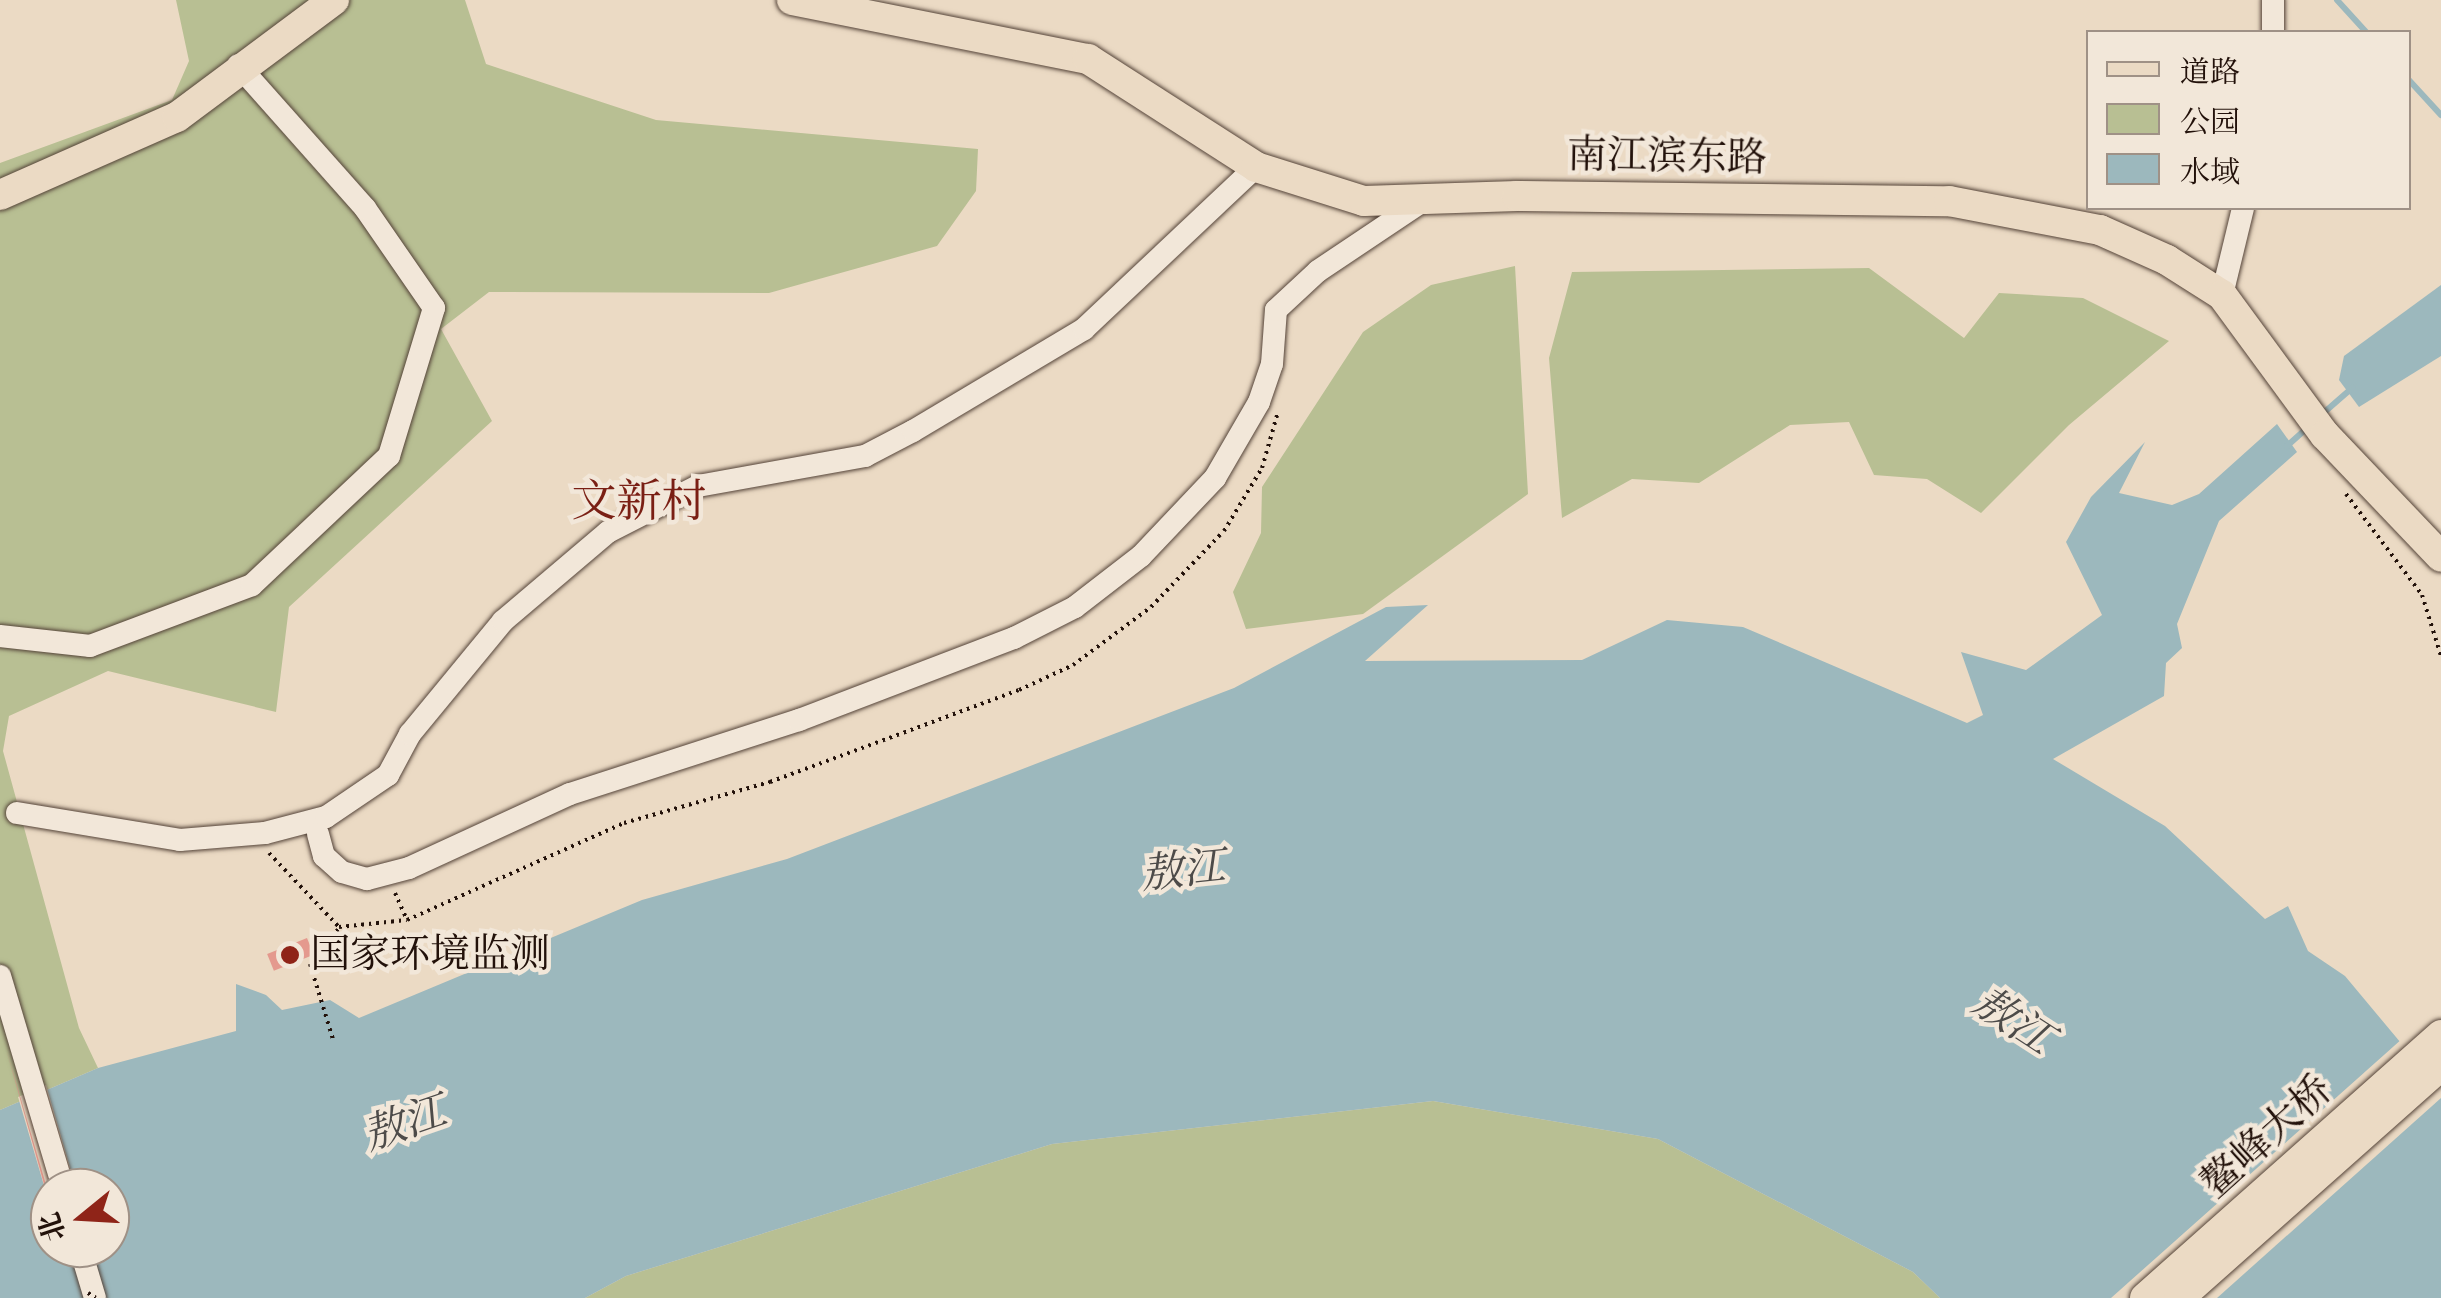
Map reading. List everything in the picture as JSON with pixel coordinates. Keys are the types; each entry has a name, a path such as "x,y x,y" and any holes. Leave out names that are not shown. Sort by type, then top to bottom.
{"main road":[{"path":"0,196 177,117 238,65 334,0"},
{"name":"南江滨东路","path":"792,0 1088,59 1256,167 1364,202 1418,204 1518,196 1949,200 2100,230 2168,260 2222,295 2302,397 2326,435 2441,557"},
{"name":"鳌峰大桥","path":"2145,1298 2441,1035"},
{"name":"鳌峰大桥","path":"2179,1298 2441,1065"}],"street":[{"path":"2273,0 2273,30"},
{"path":"0,636 90,646 252,586 389,456 434,308 365,208 238,65"},
{"path":"17,813 180,840 264,833 326,817 388,775 410,734 503,621 608,532 698,486 865,456 914,431 1084,329 1256,167"},
{"path":"318,834 324,856 342,872 367,879 409,868 570,794 799,720 1014,638 1075,608 1141,556 1215,478 1260,402 1272,364 1276,310 1318,271 1418,204"},
{"path":"2222,295 2243,210"},
{"path":"0,976 56,1168"},
{"path":"85,1268 93,1296"}],"path":[{"path":"2341,488 2422,596 2441,656"},
{"path":"407,920 394,890 415,881 409,868"},
{"path":"324,941 339,927"},
{"path":"310,964 333,1039"}],"green space":[{"path":"176,0 465,0 486,64 656,120 978,149 976,191 937,246 769,293 489,292 441,329 492,421 289,607 276,712 108,671 9,716 3,751 79,1028 98,1068 0,1110 0,163 172,100 189,61"},
{"path":"1515,266 1528,494 1363,614 1246,629 1233,592 1261,533 1262,487 1363,332 1431,285"},
{"path":"1869,268 1964,338 1999,293 2083,298 2169,341 2069,425 1981,513 1927,479 1874,475 1849,422 1790,425 1699,483 1632,479 1562,518 1549,358 1572,272"},
{"path":"1433,1101 1658,1139 1913,1272 1940,1298 585,1298 626,1276 1052,1144"}],"water":[{"path":"2441,285 2441,356 2359,407 2339,380 2344,356"},
{"name":"敖江","path":"2277,424 2297,452 2219,521 2177,624 2182,648 2166,663 2164,696 2053,759 2165,826 2265,919 2288,906 2308,951 2345,976 2441,1091 2441,1298 1940,1298 1913,1272 1658,1139 1433,1101 1052,1144 626,1276 585,1298 0,1298 0,1110 98,1068 236,1031 236,984 266,995 282,1010 330,1000 359,1018 642,900 787,859 1234,688 1386,607 1428,605 1365,661 1582,660 1667,620 1743,627 1967,723 1983,715 1961,652 2026,670 2102,615 2066,542 2091,497 2145,442 2119,493 2172,505 2199,494"}],"pier":[{"path":"2403,1038 2441,1083 2441,1098 2217,1298 2111,1298"},
{"path":"46,1085 70,1168 39,1168 18,1097"}],"building":[{"name":"国家环境监测","path":"307,938 314,955 274,971 267,954"},
{"path":"7,1052 41,1168 39,1168"}],"waterway":[{"path":"2337,0 2364,30"},
{"path":"2411,82 2441,115"},
{"path":"2320,416 2352,388"},
{"path":"2287,446 2307,428"}],"place":[{"name":"国家环境监测","path":"290,955"}],"district":[{"name":"文新村","path":"639,503"}]}
